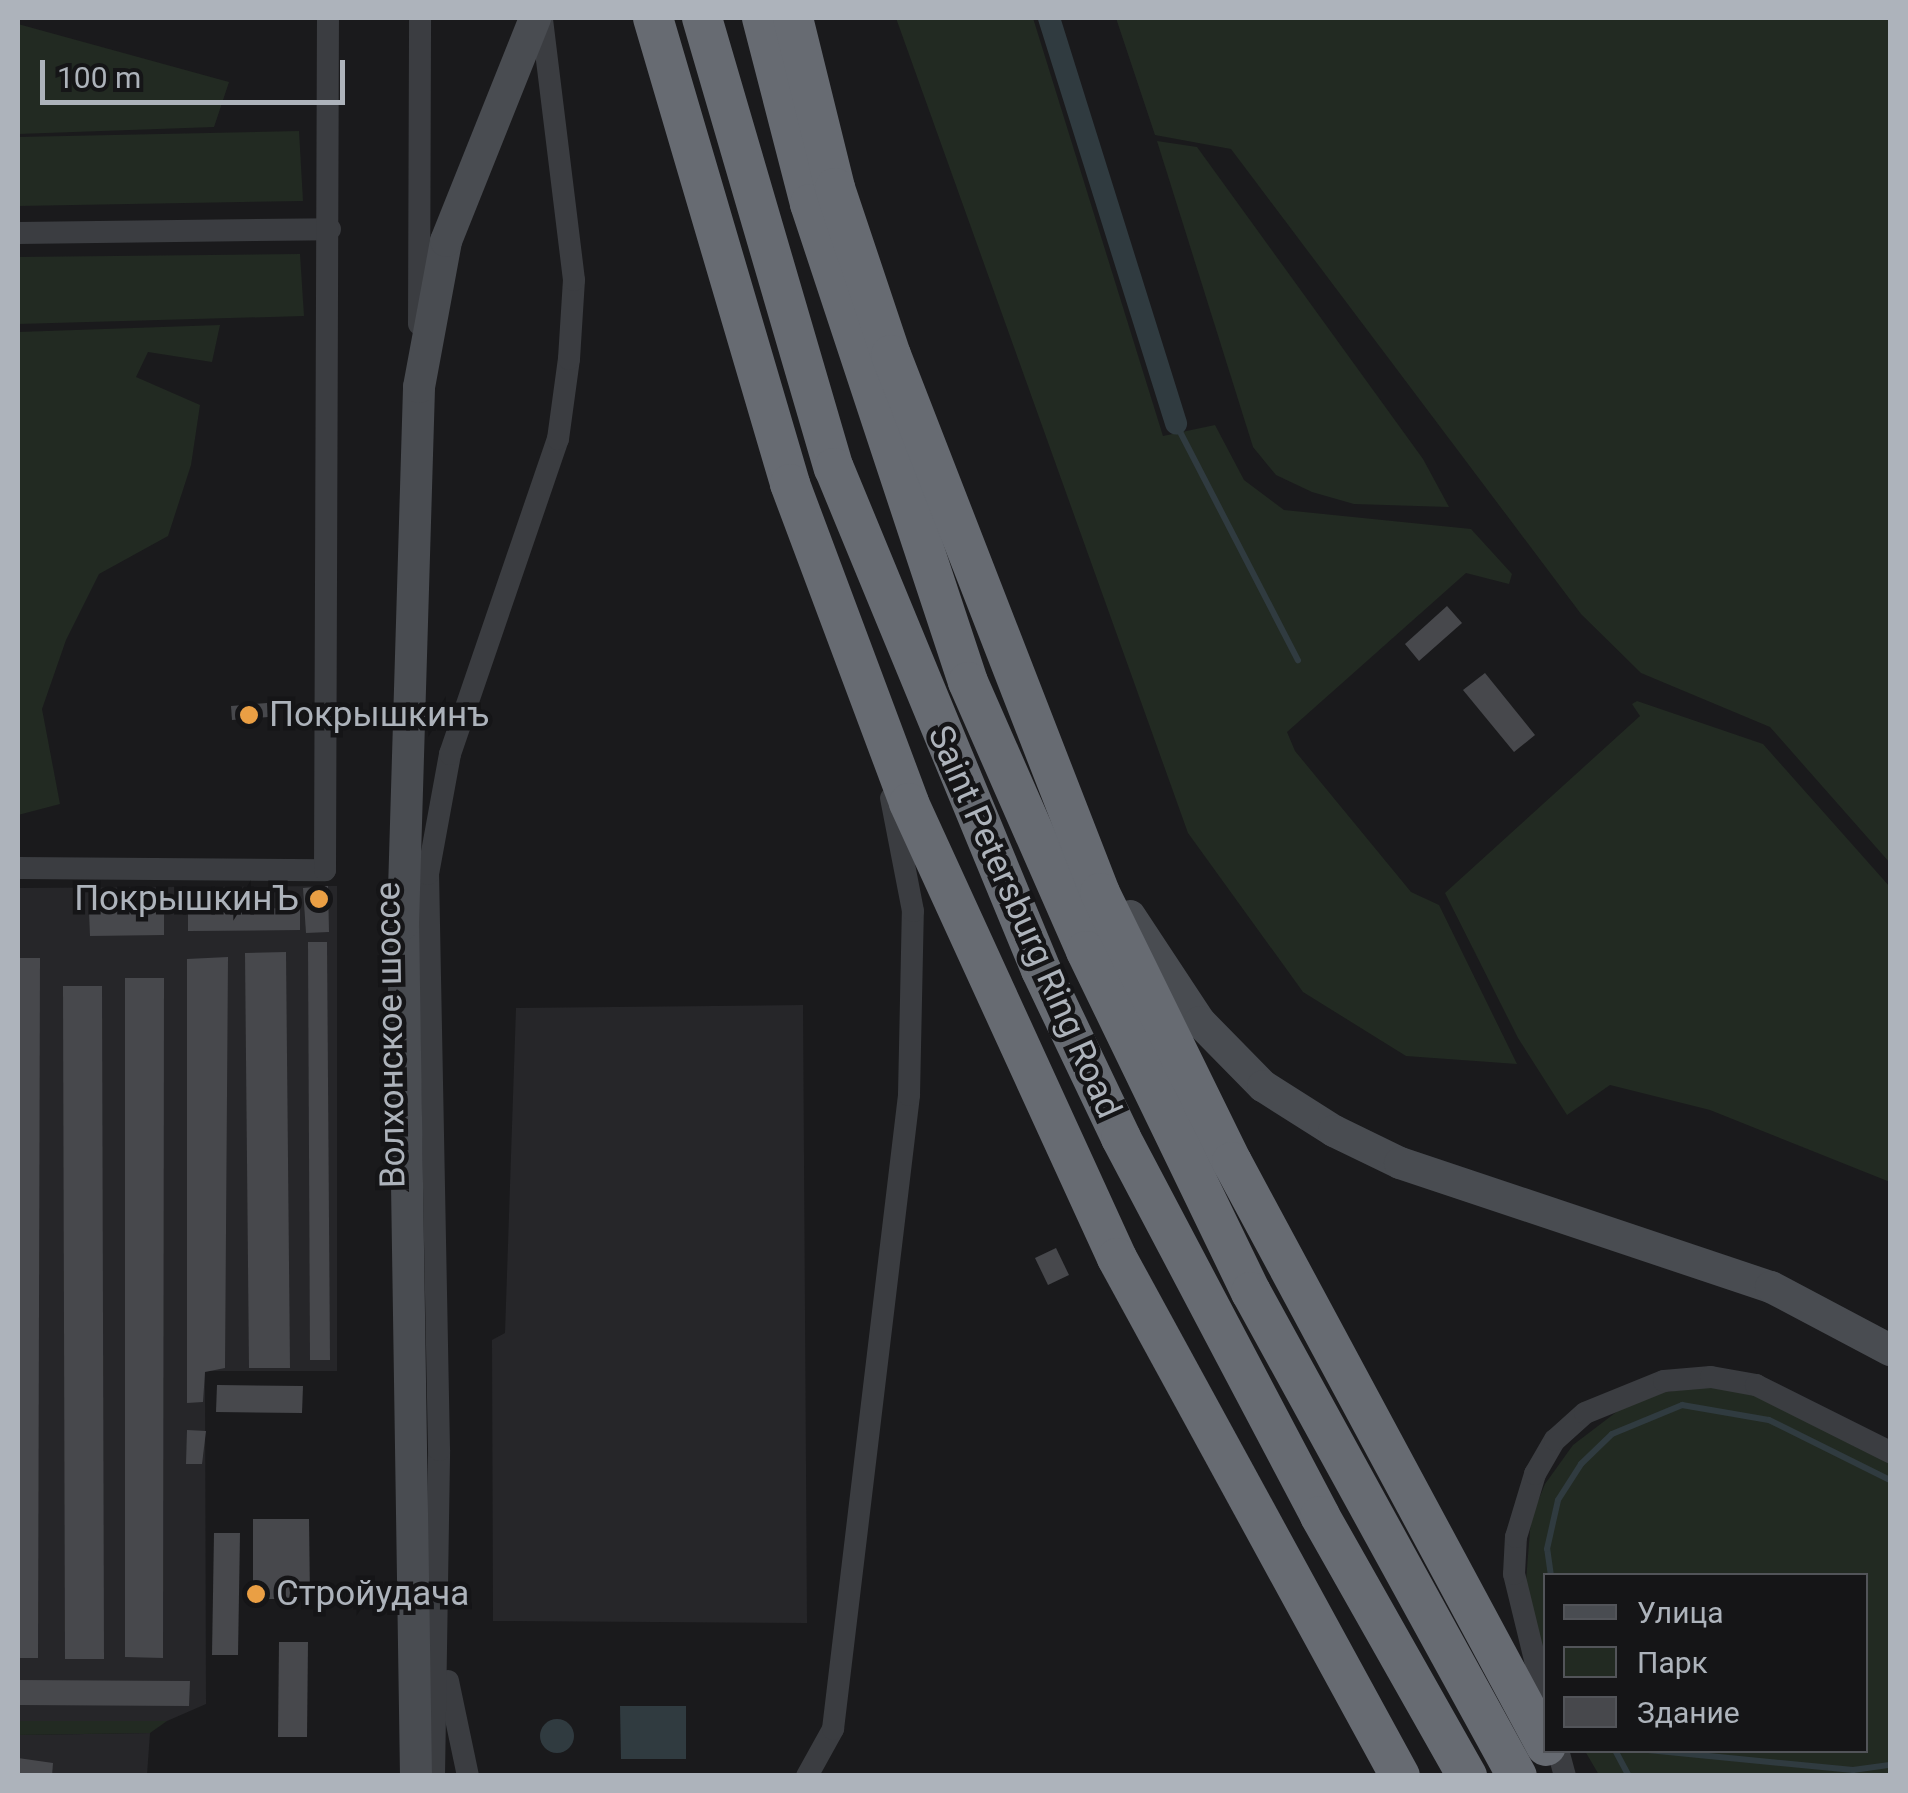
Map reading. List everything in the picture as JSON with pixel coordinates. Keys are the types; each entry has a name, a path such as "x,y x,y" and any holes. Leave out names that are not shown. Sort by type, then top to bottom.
{"highway":[{"path":"654,18 790,484 869,702 968,940 1100,1224 1400,1776"},
{"name":"Saint Petersburg Ring Road","path":"702,18 834,468 1041,970 1120,1138 1275,1430 1467,1776"},
{"name":"Saint Petersburg Ring Road","path":"762,18 816,222 968,682 1086,952 1251,1292 1517,1776"},
{"path":"793,18 836,188 892,355 1055,783 1151,1007 1543,1742"},
{"path":"1549,1753 1563,1776"}],"main road":[{"path":"419,387 446,242 538,18"},
{"name":"Волхонское шоссе","path":"416,1776 403,924 419,387"},
{"path":"1055,783 1156,960 1200,1022 1263,1086 1400,1164 1771,1287 1890,1350"}],"street":[{"path":"18,868 325,870 328,18"},
{"name":"Волхонское шоссе","path":"419,387 420,18"},
{"name":"Волхонское шоссе","path":"434,1776 439,1572 428,874 464,705 558,439 574,280 538,18"},
{"path":"18,233 330,228"},
{"path":"806,1776 833,1729 914,1017 906,863 869,702"},
{"path":"1543,1693 1514,1574 1516,1538 1535,1474 1555,1440 1585,1413 1664,1381 1712,1377 1756,1385 1890,1452"},
{"path":"439,1572 452,1714 468,1776"}],"shaded area":[{"path":"337,886 337,1371 205,1371 206,1704 167,1721 18,1721 18,888"},
{"path":"803,1005 807,1623 493,1621 492,1340 505,1333 516,1008"},
{"path":"620,1706 686,1706 686,1759 621,1759"},
{"path":"557,1719 569,1724 574,1736 569,1748 557,1753 545,1748 540,1736 545,1724"},
{"path":"150,1733 147,1775 18,1775 18,1735"}],"green space":[{"path":"896,18 1033,18 1163,436 1215,425 1244,480 1284,510 1471,529 1512,574 1509,584 1466,573 1287,732 1295,751 1411,892 1439,905 1517,1064 1406,1056 1303,992 1188,833"},
{"path":"1116,18 1890,18 1890,863 1770,727 1641,673 1581,614 1231,149 1155,135"},
{"path":"18,24 229,82 214,127 18,134"},
{"path":"299,131 303,201 18,206 18,137"},
{"path":"1157,141 1197,147 1423,459 1449,507 1354,504 1312,492 1276,475 1253,447"},
{"path":"300,254 304,316 18,324 18,257"},
{"path":"220,325 212,362 148,352 136,377 200,405 191,465 168,536 99,574 66,640 42,709 60,804 18,815 18,332"},
{"path":"1637,701 1763,744 1890,887 1890,1182 1710,1110 1610,1085 1567,1115 1518,1038 1445,893 1640,716 1632,704"},
{"path":"1711,1386 1758,1394 1890,1458 1890,1775 1599,1775 1586,1753 1868,1753 1868,1573 1543,1573 1543,1658 1526,1581 1531,1518 1545,1484 1573,1445 1619,1410 1658,1393"},
{"path":"18,1721 167,1721 150,1733 18,1735"}],"building":[{"path":"1447,606 1462,623 1419,661 1405,644"},
{"path":"1485,673 1535,735 1514,752 1463,690"},
{"path":"267,703 268,717 232,720 231,706"},
{"path":"328,886 329,932 306,933 303,888"},
{"path":"300,908 300,930 188,931 188,909"},
{"path":"164,910 164,935 90,936 89,911"},
{"path":"308,942 327,942 330,1360 310,1360"},
{"path":"286,952 290,1368 249,1368 245,953"},
{"path":"228,957 225,1368 205,1372 203,1402 187,1403 187,959"},
{"path":"18,958 40,958 38,1658 18,1658"},
{"path":"125,978 164,978 163,1658 125,1657"},
{"path":"63,986 102,986 104,1659 65,1659"},
{"path":"1056,1248 1069,1275 1048,1285 1035,1258"},
{"path":"217,1385 303,1386 302,1413 216,1412"},
{"path":"187,1430 206,1431 202,1464 186,1464"},
{"path":"253,1519 309,1519 310,1599 253,1599"},
{"path":"214,1533 240,1533 238,1655 212,1655"},
{"path":"279,1642 308,1642 307,1737 278,1737"},
{"path":"18,1680 190,1681 189,1706 18,1705"},
{"path":"18,1758 53,1763 52,1776 18,1776"}],"waterway":[{"path":"1049,18 1176,424"},
{"path":"1176,424 1298,660"},
{"path":"1551,1573 1547,1549 1558,1500 1581,1464 1612,1434 1682,1405 1769,1420 1890,1480"},
{"path":"1617,1753 1629,1776"},
{"path":"1679,1753 1853,1770 1890,1765"}],"place":[{"name":"Покрышкинъ","path":"249,715"},
{"name":"ПокрышкинЪ","path":"319,899"},
{"name":"Стройудача","path":"256,1594"}]}
